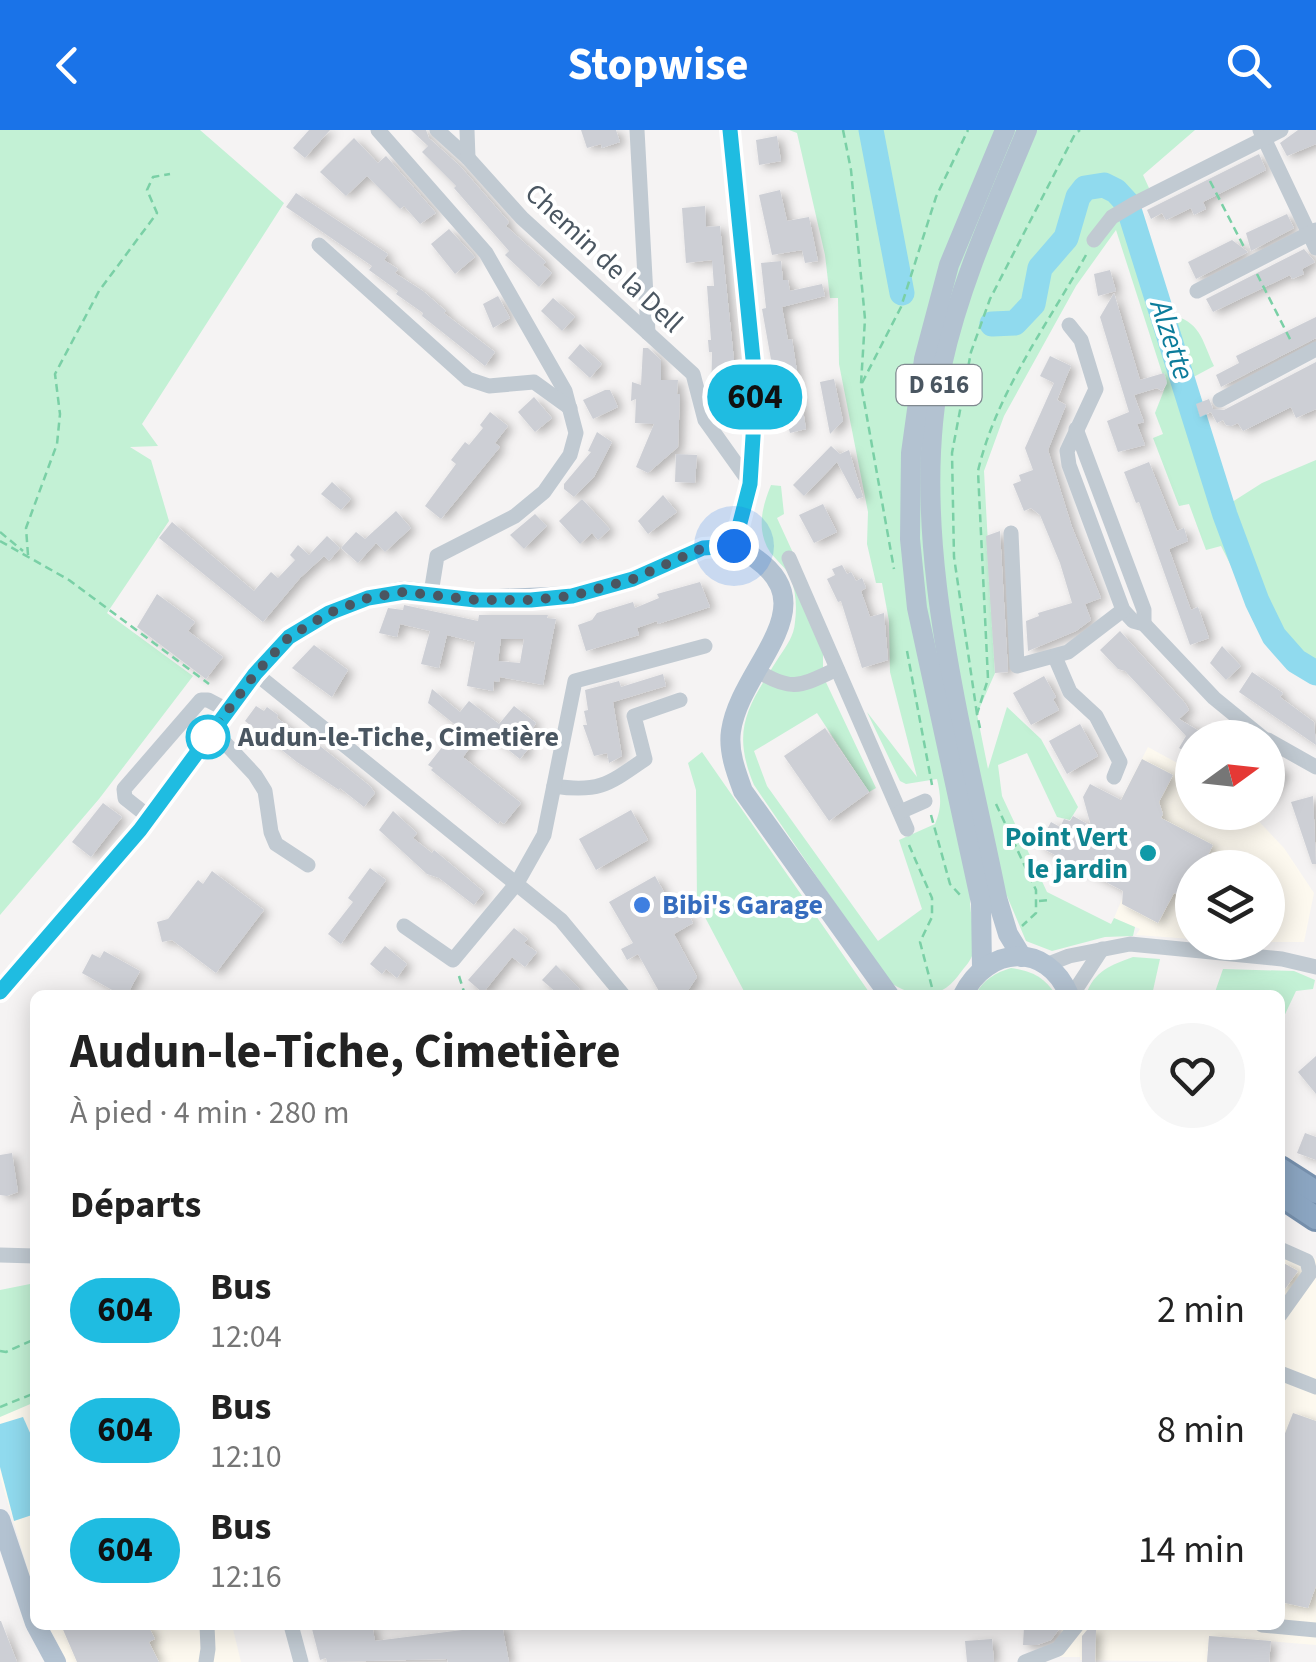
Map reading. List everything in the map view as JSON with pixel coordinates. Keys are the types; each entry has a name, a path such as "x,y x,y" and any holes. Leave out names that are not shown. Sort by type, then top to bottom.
{"highway":[{"path":"1285,1172 1316,1192"},
{"path":"1285,1197 1316,1218"}],"main road":[{"path":"730,130 756,389 750,484 734,546"},
{"name":"D 616","path":"982,968 981,904 917,608 910,539 911,454 924,360 949,265 1005,130"},
{"name":"D 616","path":"1022,956 1008,934 997,898 932,560 931,454 941,367 970,268 1027,130"},
{"path":"0,992 150,817 230,706 289,637 329,613 368,598 404,592 476,600 572,596 633,579 703,548 734,546 758,557 776,578 783,604 780,630 738,704 730,734 733,762 743,792 884,990"},
{"path":"964,990 982,968 1007,957 1022,956 1046,965 1068,990"},
{"path":"0,1519 30,1606"},
{"path":"39,1630 56,1662"}],"street":[{"path":"378,130 486,252 564,391 576,433 570,455 544,492 516,516 438,556 431,593"},
{"name":"Chemin de la Dell","path":"437,130 522,218 693,374 705,420 750,484"},
{"path":"467,130 468,158"},
{"path":"637,130 648,333"},
{"path":"1094,240 1112,217 1134,204 1261,135 1281,130"},
{"path":"1197,291 1314,237 1261,135"},
{"path":"319,245 468,378 489,386 534,382 570,408"},
{"path":"1070,325 1081,340 1096,389 1067,451 1069,465 1123,610 1133,621 1144,624 1214,698 1241,720"},
{"path":"1220,400 1316,349"},
{"path":"1076,429 1144,610 1144,624"},
{"path":"1010,533 1017,666 1068,652 1123,610"},
{"path":"788,558 907,829"},
{"path":"404,926 453,960 518,883 544,835 575,681 705,646"},
{"path":"1055,656 1070,692 1096,716 1120,762 1114,777"},
{"path":"758,671 782,685 806,684 837,669"},
{"path":"255,674 561,920 618,990"},
{"path":"150,817 125,798 124,789 200,700 230,706"},
{"path":"554,786 588,790 615,780 646,759 634,716 680,700"},
{"path":"212,730 256,775 264,791 276,844 308,865"},
{"path":"1285,750 1316,767"},
{"path":"900,812 925,801"},
{"path":"1046,965 1102,948 1141,945 1316,966"},
{"path":"1074,990 1102,948"},
{"path":"1285,1251 1307,1261 1310,1273 1285,1308"},
{"path":"0,1255 30,1256"},
{"path":"1285,1374 1316,1387"},
{"path":"1285,1627 1316,1630"},
{"path":"206,1662 207,1630"},
{"path":"292,1630 301,1662"},
{"path":"1025,1662 1058,1649 1073,1630"}],"path":[{"path":"842,130 852,170 866,319 862,384 901,308 936,197 968,130"},
{"path":"981,734 954,557 952,454 971,352 990,299 1080,130"},
{"path":"28,555 26,528 57,444 60,414 55,374 98,291 157,214 147,190 153,177 170,174"},
{"path":"977,714 988,679 978,471 984,444 1012,383 1094,240"},
{"path":"0,532 28,555"},
{"path":"0,541 69,580 230,706"},
{"path":"994,799 1038,902 1036,913 1008,934"},
{"path":"925,801 950,884 955,892 969,899"},
{"path":"907,829 906,838 932,898 932,917 920,942 933,990"},
{"path":"1038,902 1049,900"},
{"path":"453,960 463,990"},
{"path":"0,1351 30,1341"},
{"path":"0,1407 30,1396"}],"shaded area":[{"path":"1148,747 1175,762 1175,830 1267,830 1284,848 1314,893 1304,942 1285,942 1285,850 1175,850 1175,938 1136,935 1140,929 1114,918 1136,866 1097,846"},
{"path":"1285,1244 1316,1259 1316,1645 1209,1636 1207,1662 1060,1657 1062,1630 1285,1630"},
{"path":"30,1404 30,1576 0,1477 0,1417"},
{"path":"51,1630 233,1630 241,1662 67,1662"}],"green space":[{"path":"0,130 200,130 284,203 142,424 158,446 130,447 151,460 169,521 107,613 193,676 99,799 0,915"},
{"path":"789,130 1195,130 1143,175 1149,188 1135,210 1169,314 1194,327 1214,366 1186,381 1229,504 1262,483 1316,460 1316,681 1270,643 1221,546 1206,550 1189,504 1179,506 1153,438 1163,434 1155,413 1166,385 1116,230 1076,286 1004,416 984,471 995,673 977,714 988,769 1007,707 1041,739 1078,807 1070,820 1057,817 1027,753 998,765 1002,796 1047,892 1111,924 1114,918 1135,927 1133,936 1105,937 1052,951 1026,941 1007,896 970,899 974,942 970,961 942,990 905,990 888,981 754,785 744,748 746,718 790,640 796,616 790,576 770,552 763,535 763,510 771,485 781,486 784,514 777,518 794,555 823,650 823,676 876,788 869,792 817,713 754,751 767,786 878,941 922,909 899,840 935,824 939,791 937,779 906,784 900,781 867,712 917,777 890,672 889,621 882,583 876,583 867,544 868,512 839,364 838,298 830,298 825,255 797,133"},
{"path":"702,752 868,990 743,990 697,902 696,790 688,763"},
{"path":"1133,957 1160,959 1153,990 1088,990 1111,966"},
{"path":"1011,968 1025,971 1052,990 978,990"},
{"path":"1223,969 1294,971 1315,980 1313,989 1296,991 1285,1014 1285,990 1216,990"},
{"path":"30,1284 30,1404 0,1417 0,1290"}],"water":[{"path":"23,1417 30,1433 30,1516 14,1521 0,1467 0,1424"}],"building":[{"path":"309,130 330,130 305,158 293,148"},
{"path":"411,130 426,130 429,138 460,166 509,222 506,226 546,262 543,265 552,273 539,287 505,255 509,251 456,186 422,152 428,146"},
{"path":"581,130 616,130 620,142 587,148"},
{"path":"1298,130 1316,130 1316,144 1287,156 1280,143"},
{"path":"777,136 781,161 759,165 756,140"},
{"path":"354,138 378,163 386,156 436,213 420,224 367,176 346,196 320,172"},
{"path":"1259,154 1266,170 1203,202 1206,209 1194,215 1191,208 1166,220 1162,213 1151,219 1147,210"},
{"path":"780,190 787,221 809,217 818,261 805,263 802,250 772,255 759,195"},
{"path":"296,193 388,254 384,260 398,269 395,273 423,291 444,313 495,352 485,366 396,294 398,291 369,270 372,266 286,207"},
{"path":"705,206 706,227 720,226 734,360 733,404 727,403 726,425 716,417 716,403 711,400 707,286 714,286 712,260 686,263 682,208"},
{"path":"1287,214 1294,228 1251,251 1246,233"},
{"path":"449,229 475,257 455,274 431,244"},
{"path":"1232,240 1248,252 1196,279 1188,262"},
{"path":"1304,249 1315,262 1302,269 1304,274 1292,279 1290,275 1213,312 1206,299"},
{"path":"781,261 783,280 788,280 790,291 822,284 825,296 782,307 788,340 792,339 806,429 790,433 775,382 762,309 766,308 761,263"},
{"path":"1110,270 1116,291 1098,296 1094,274"},
{"path":"1114,293 1140,380 1164,373 1167,383 1162,391 1157,388 1134,395 1144,422 1137,424 1145,445 1118,452 1107,421 1129,412 1100,317"},
{"path":"498,296 510,318 493,328 483,304"},
{"path":"553,298 575,317 562,331 541,311"},
{"path":"1316,317 1316,338 1221,387 1216,375 1239,363 1236,356"},
{"path":"580,344 602,364 590,378 568,358"},
{"path":"643,348 661,360 661,380 678,380 680,394 678,447 648,473 636,467 654,424 635,423 636,399 631,401 632,382 641,385"},
{"path":"1050,356 1071,366 1057,400 1066,405 1048,450 1072,527 1101,598 1085,604 1091,620 1076,631 1028,651 1026,621 1039,616 1038,613 1072,603 1040,515 1031,508 1024,511 1013,484 1021,481 1019,475 1033,470 1025,448 1054,383 1040,376"},
{"path":"1316,362 1316,409 1296,418 1291,407 1243,431 1238,423 1217,423 1211,412 1200,417 1196,404 1209,399 1213,409 1224,410"},
{"path":"834,379 843,421 830,434 820,382"},
{"path":"610,390 618,407 593,419 583,400"},
{"path":"534,397 552,418 535,432 518,412"},
{"path":"490,412 508,426 495,443 500,447 441,519 425,506 456,464 451,460 483,428 480,425"},
{"path":"597,432 612,442 594,477 574,497 564,489 564,484 591,452 588,451"},
{"path":"831,446 840,454 849,450 863,497 857,499 837,462 804,496 793,485"},
{"path":"676,454 697,455 695,483 675,482"},
{"path":"1149,462 1177,531 1184,528 1188,541 1169,549 1191,610 1198,607 1209,638 1190,645 1139,502 1136,503 1124,472"},
{"path":"332,482 351,499 341,510 321,494"},
{"path":"663,495 677,512 648,534 638,521"},
{"path":"582,499 610,529 598,540 592,533 580,544 559,521"},
{"path":"823,504 837,532 814,543 799,515"},
{"path":"396,511 411,528 385,552 376,543 358,563 341,548 356,532 365,539"},
{"path":"535,514 547,526 524,549 510,535"},
{"path":"172,522 254,591 271,572 278,578 295,560 290,555 298,545 309,555 327,536 340,548 329,561 324,556 300,578 263,622 159,538"},
{"path":"1000,531 1008,672 995,673 986,536"},
{"path":"842,565 856,581 862,578 866,588 861,591 870,617 884,613 888,660 862,668 841,601 838,602 827,579 835,575 832,569"},
{"path":"700,582 710,607 637,628 639,635 586,651 578,625 592,620 597,613 633,602 635,608 659,598 657,594"},
{"path":"157,594 195,622 188,631 223,657 206,679 137,627"},
{"path":"404,605 478,621 479,615 548,615 547,618 556,619 543,685 500,677 499,682 494,681 493,691 467,686 475,642 447,635 439,668 421,664 430,631 400,624 397,637 379,633 388,608 403,610","holes":["501,639 524,639 520,663 498,661"]},
{"path":"1120,631 1189,710 1175,724 1100,650"},
{"path":"314,645 348,670 332,697 292,668"},
{"path":"1222,646 1241,666 1226,680 1210,663"},
{"path":"1252,672 1283,693 1280,697 1314,722 1316,745 1285,720 1239,692"},
{"path":"663,674 666,686 613,702 622,756 609,763 607,753 594,756 583,725 587,725 584,711 588,710 585,690 619,681 621,687"},
{"path":"1044,676 1059,710 1031,725 1013,693"},
{"path":"432,689 460,712 469,701 499,724 514,706 536,723 523,744 529,748 520,759 483,730 463,757 521,803 504,824 498,824 428,765 458,727 428,703"},
{"path":"256,706 264,711 267,707 370,786 375,793 364,807 245,721"},
{"path":"1080,724 1098,756 1067,774 1049,741"},
{"path":"825,728 869,792 829,821 784,756"},
{"path":"1142,759 1173,775 1159,802 1161,818 1175,825 1175,830 1184,830 1213,845 1211,850 1175,850 1175,894 1158,923 1122,904 1123,891 1038,846 1051,822 1060,827 1064,819 1070,821 1073,816 1091,826 1083,797 1090,784 1121,800"},
{"path":"1313,796 1316,864 1312,864 1291,802"},
{"path":"103,803 122,817 91,857 72,842"},
{"path":"631,810 648,840 596,870 579,839"},
{"path":"393,811 417,833 413,838 432,853 434,850 484,892 474,905 439,878 427,874 379,830"},
{"path":"370,868 386,880 341,944 328,934 353,902 348,898"},
{"path":"212,871 264,910 216,973 172,940 162,942 157,922 168,919 198,880 203,884"},
{"path":"655,876 678,917 687,912 693,923 674,934 697,977 688,990 658,990 638,954 627,960 621,949 633,943 609,902"},
{"path":"514,928 528,939 524,943 537,952 525,967 512,957 485,990 468,980"},
{"path":"385,946 407,964 397,978 386,969 382,974 370,964"},
{"path":"104,951 140,971 130,990 112,990 82,973 92,954 100,958"},
{"path":"556,965 580,989 553,990 542,980"},
{"path":"1316,1056 1316,1094 1298,1072"},
{"path":"1305,1133 1316,1137 1316,1160 1297,1153"},
{"path":"12,1153 18,1192 0,1195 0,1155"},
{"path":"1285,1264 1298,1271 1285,1289"},
{"path":"1293,1413 1316,1421 1316,1586 1308,1608 1285,1603 1285,1433"},
{"path":"1,1621 17,1662 0,1662"},
{"path":"63,1630 150,1630 155,1639 149,1642 159,1662 77,1662"},
{"path":"312,1630 373,1630 375,1641 462,1630 503,1630 509,1662 447,1659 320,1660"},
{"path":"1024,1630 1058,1630 1051,1640 1023,1645"},
{"path":"1087,1630 1096,1630 1095,1662 1082,1662 1082,1636"},
{"path":"1209,1636 1271,1641 1269,1662 1207,1662"},
{"path":"992,1639 994,1662 967,1662 965,1641"}],"waterway":[{"name":"Alzette","path":"871,130 902,293"},
{"name":"Alzette","path":"992,324 1015,323 1033,304 1040,268 1066,238 1078,197 1085,188 1104,185 1116,191 1127,203 1225,515 1257,601 1274,636 1296,661 1316,673"}],"bus line":[{"name":"604","path":"0,992 140,830 255,674 289,637 329,613 368,598 404,592 476,600 572,596 633,579 703,548 734,546 750,484 756,389 730,130"}],"place":[{"name":"Audun-le-Tiche, Cimetière","path":"208,737"},
{"name":"Point Vert le jardin","path":"1148,853"},
{"name":"Bibi's Garage","path":"642,905"}],"route":[{"path":"208,737 255,674 289,637 329,613 368,598 404,592 476,600 572,596 633,579 703,548 734,546"}]}
